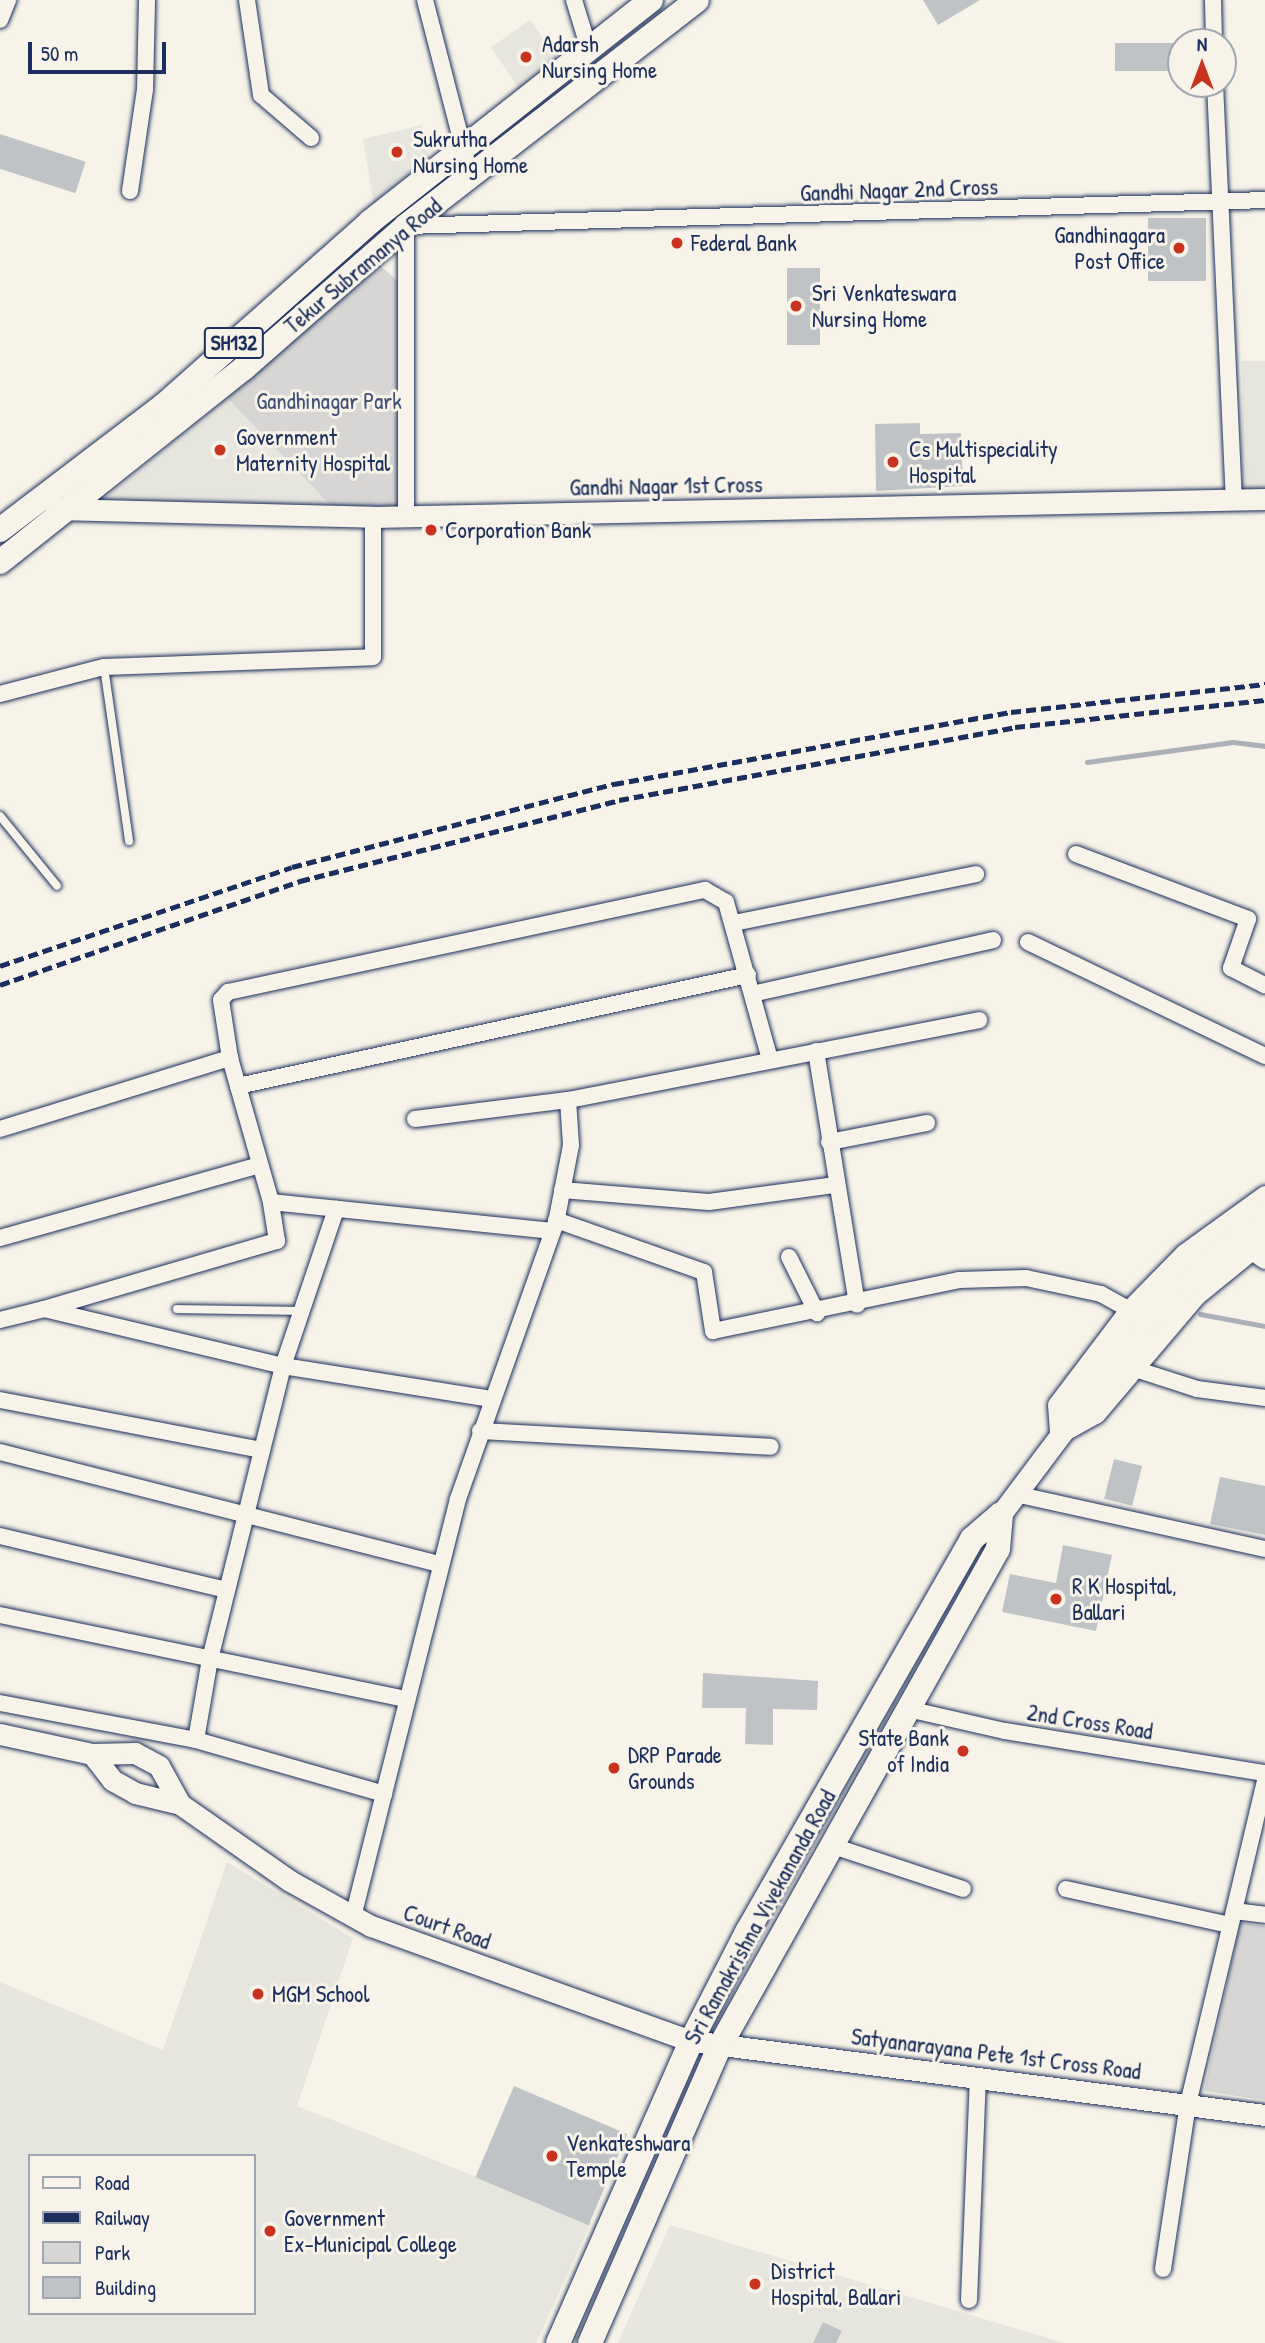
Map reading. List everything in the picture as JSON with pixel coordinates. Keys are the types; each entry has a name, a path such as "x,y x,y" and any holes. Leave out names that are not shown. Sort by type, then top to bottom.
{"main road":[{"name":"SH132","path":"468,142 651,0"},
{"name":"Tekur Subramanya Road","path":"0,562 69,510 244,368 406,226 697,0"},
{"name":"Tekur Subramanya Road","path":"0,530 163,406 385,210 468,142"},
{"name":"Sri Ramakrishna Vivekananda Road","path":"590,2343 720,2046 830,1845 998,1549 1008,1504"},
{"name":"Sri Ramakrishna Vivekananda Road","path":"558,2343 691,2041 747,1932 972,1539 1008,1504"}],"street":[{"path":"0,20 8,0"},
{"path":"130,191 145,90 148,0"},
{"path":"247,0 261,95 311,138"},
{"path":"574,0 589,48"},
{"path":"1213,0 1214,28"},
{"path":"429,3 468,142 471,177"},
{"path":"1215,98 1217,200 1234,499"},
{"name":"Gandhi Nagar 2nd Cross","path":"406,226 534,219 1265,200"},
{"path":"385,210 406,226 406,517"},
{"name":"Gandhi Nagar 1st Cross","path":"30,508 406,517 1265,499"},
{"path":"0,694 104,667 373,657 373,517"},
{"path":"1076,854 1248,919 1231,968 1265,985"},
{"path":"734,923 976,874"},
{"path":"0,1320 277,1241 271,1202 230,1058 220,1000 228,992 705,890 726,902 770,1060"},
{"path":"752,994 993,940"},
{"path":"1028,942 1265,1056"},
{"path":"238,1086 748,975"},
{"path":"415,1119 568,1100 979,1020"},
{"path":"816,1051 834,1185 857,1305"},
{"path":"0,1129 230,1058"},
{"path":"353,1916 441,1564 480,1431 554,1226 571,1145 568,1100"},
{"path":"829,1142 927,1123"},
{"path":"0,1238 259,1165"},
{"path":"562,1190 709,1202 834,1185"},
{"path":"1060,1432 1058,1405 1130,1310 1185,1254 1265,1196"},
{"path":"271,1202 554,1226 704,1272 713,1331 857,1305 959,1280 1026,1278 1101,1294 1130,1310"},
{"path":"196,1740 210,1658 283,1366 336,1209"},
{"path":"1060,1432 1145,1322 1185,1280 1265,1216"},
{"name":"Sri Ramakrishna Vivekananda Road","path":"1008,1504 1060,1432 1088,1420 1196,1294 1260,1250"},
{"path":"789,1257 817,1313"},
{"path":"44,1309 283,1366 491,1399"},
{"path":"1132,1368 1208,1392 1265,1398"},
{"path":"0,1400 262,1450"},
{"path":"480,1431 771,1447"},
{"path":"0,1452 441,1564"},
{"path":"1008,1504 1265,1549"},
{"path":"0,1536 227,1590"},
{"path":"0,1615 407,1699"},
{"path":"0,1703 196,1740 384,1794"},
{"name":"2nd Cross Road","path":"908,1709 1005,1731 1265,1773"},
{"name":"Court Road","path":"0,1734 92,1754 119,1751 149,1759 159,1766 180,1804"},
{"name":"Court Road","path":"92,1754 99,1769 135,1793 180,1804 290,1881 353,1916 418,1946 691,2041 720,2046"},
{"path":"1163,2269 1188,2104 1265,1780"},
{"path":"830,1845 963,1889"},
{"path":"1066,1889 1232,1918 1265,1915"},
{"name":"Satyanarayana Pete 1st Cross Road","path":"720,2046 1265,2115"},
{"path":"969,2300 978,2078"}],"lane":[{"path":"104,667 129,841"},
{"path":"0,816 57,886"},
{"path":"177,1309 302,1311"}],"shaded area":[{"name":"Adarsh Nursing Home","path":"530,20 560,63 521,90 491,48"},
{"name":"Sukrutha Nursing Home","path":"422,125 431,166 374,205 363,139"},
{"path":"1242,361 1265,361 1265,492 1242,492"},
{"name":"Government Maternity Hospital","path":"227,398 337,512 100,502"},
{"path":"227,1862 353,1938 297,2106 591,2222 536,2343 0,2343 0,1982 163,2050"},
{"name":"District Hospital, Ballari","path":"670,2225 1064,2343 618,2343"}],"green space":[{"name":"Gandhinagar Park","path":"378,264 398,281 401,514 337,512 227,398"},
{"path":"1240,1923 1265,1926 1265,2100 1204,2091"}],"building":[{"path":"923,0 980,0 938,25"},
{"path":"1115,43 1167,43 1167,71 1115,71"},
{"path":"0,134 86,162 75,193 0,169"},
{"name":"Gandhinagara Post Office","path":"1148,218 1206,218 1206,281 1148,281"},
{"path":"787,268 820,268 820,345 787,345"},
{"path":"920,423 920,434 961,433 963,486 876,491 875,424"},
{"path":"1114,1459 1142,1466 1132,1506 1104,1499"},
{"path":"1220,1477 1265,1486 1265,1535 1210,1524"},
{"path":"1063,1545 1112,1555 1096,1631 1002,1612 1010,1574 1056,1583"},
{"path":"703,1673 818,1681 817,1710 773,1709 773,1745 745,1744 746,1708 702,1708"},
{"name":"Venkateshwara Temple","path":"514,2086 627,2134 589,2225 475,2177"},
{"path":"823,2322 842,2331 836,2343 813,2343"}],"waterway":[{"path":"1087,762 1233,742 1265,746"},
{"path":"1200,1314 1265,1326"}],"railway":[{"path":"0,966 292,867 614,784 1011,712 1265,684"},
{"path":"0,985 300,881 619,800 1015,727 1265,700"}],"place":[{"name":"Adarsh Nursing Home","path":"526,57"},
{"name":"Sukrutha Nursing Home","path":"397,152"},
{"name":"Federal Bank","path":"677,243"},
{"name":"Gandhinagara Post Office","path":"1179,248"},
{"name":"Sri Venkateswara Nursing Home","path":"796,306"},
{"name":"Government Maternity Hospital","path":"220,450"},
{"name":"Cs Multispeciality Hospital","path":"893,462"},
{"name":"Corporation Bank","path":"431,530"},
{"name":"R K Hospital, Ballari","path":"1056,1599"},
{"name":"State Bank of India","path":"963,1751"},
{"name":"DRP Parade Grounds","path":"614,1768"},
{"name":"MGM School","path":"258,1994"},
{"name":"Venkateshwara Temple","path":"552,2156"},
{"name":"Government Ex-Municipal College","path":"270,2231"},
{"name":"District Hospital, Ballari","path":"755,2284"}]}
